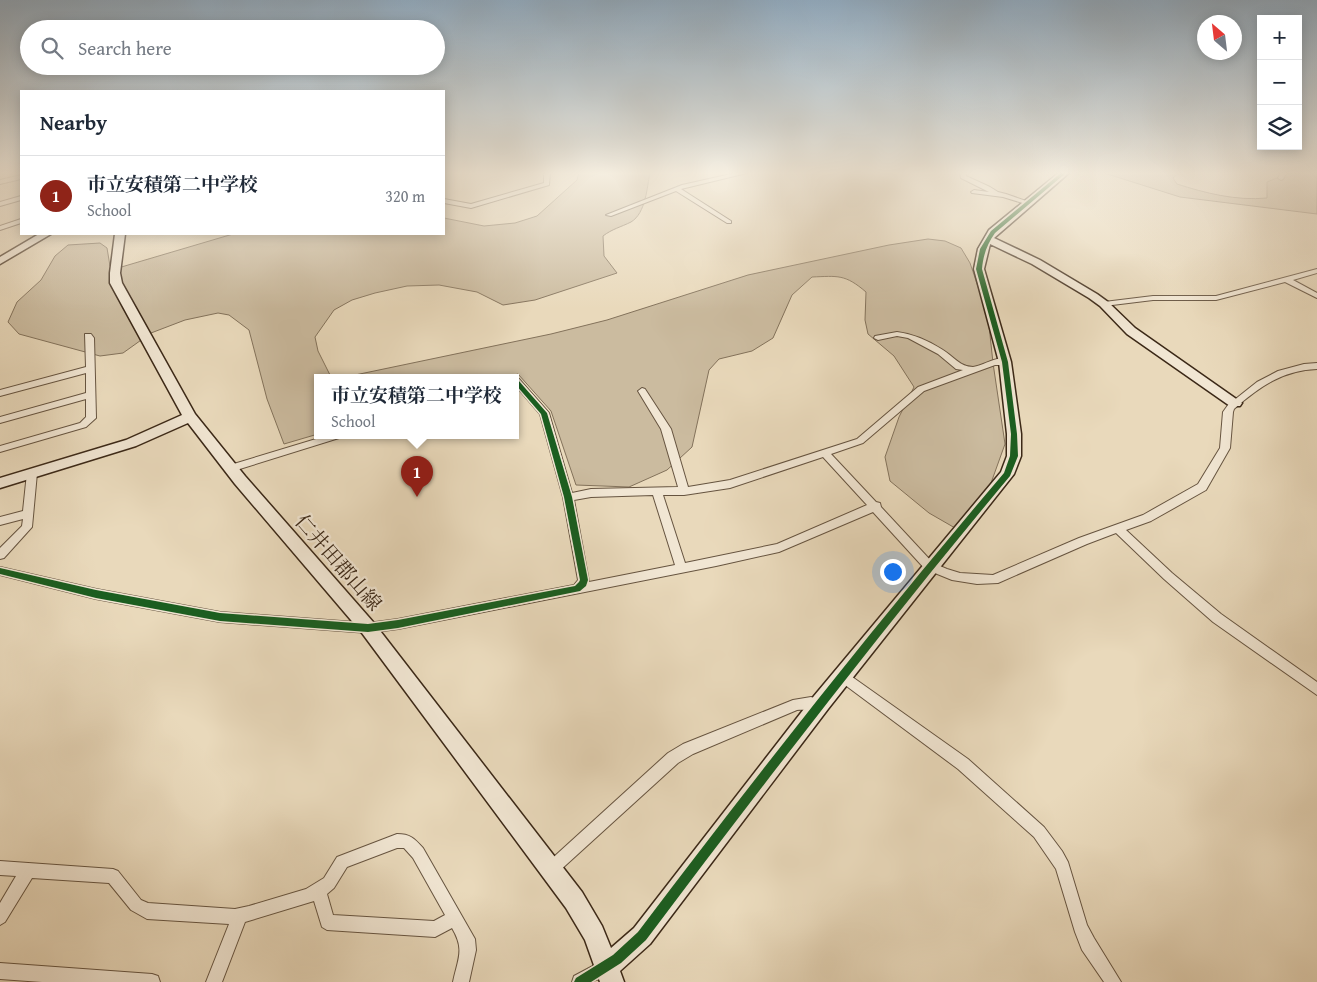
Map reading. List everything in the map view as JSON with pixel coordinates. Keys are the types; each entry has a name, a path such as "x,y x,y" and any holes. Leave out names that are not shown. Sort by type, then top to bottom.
{"street":[{"path":"722,218 729,222"},
{"path":"580,982 609,974 626,952 642,936 842,675 929,566 1007,474 1014,456 1014,434 1005,362 979,269 981,254 988,239 1011,218"},
{"path":"0,228 20,221"},
{"path":"0,261 44,235"},
{"name":"仁井田郡山線","path":"120,235 115,273 116,282 190,417 230,468 368,628 551,869 574,900 594,934 609,974"},
{"path":"988,239 1036,262 1078,286 1104,304 1131,331 1235,403"},
{"path":"1104,304 1153,298 1216,298 1317,271"},
{"path":"1286,279 1317,296"},
{"path":"878,338 898,334 910,336 941,352 959,366 973,370"},
{"path":"0,449 83,425 91,418 90,338 88,336"},
{"path":"568,497 591,493 684,491 730,484 860,441 921,389 996,362 1005,362"},
{"path":"825,452 929,566 946,574 994,580 1117,528 1147,518 1202,487 1223,454 1227,440 1228,412 1235,403 1265,379 1275,374 1296,368 1317,366"},
{"path":"0,392 90,369"},
{"path":"519,384 544,413 568,497 584,580 580,588"},
{"path":"642,391 666,429 684,491"},
{"path":"0,420 91,395"},
{"path":"0,482 130,443 190,417"},
{"path":"230,468 326,439"},
{"path":"0,555 26,530 32,473"},
{"path":"657,491 681,568"},
{"path":"0,571 96,594 196,614 256,621 368,628 398,624 779,548 876,506"},
{"path":"0,521 29,513"},
{"path":"1117,528 1168,576 1217,618 1317,689"},
{"path":"842,675 963,764 1039,832 1060,861 1080,927 1088,944 1113,982"},
{"path":"551,869 665,765 688,749 797,704 811,703 819,705"},
{"path":"0,868 113,876 136,905 147,911 240,916 309,896 329,883 336,868 342,862 397,841 407,841 418,853 468,944 461,982"},
{"path":"0,917 28,870"},
{"path":"319,891 327,922 435,929 455,918"},
{"path":"214,982 240,916"},
{"path":"0,971 152,982"}],"shaded area":[{"path":"445,218 484,226 515,223 531,218 636,218 603,236 604,256 617,273 535,300 503,305 477,292 439,285 407,286 352,300 334,310 315,337 318,351 330,374 314,374 314,435 284,444 267,399 249,330 229,315 218,313 185,320 151,333 123,353 100,356 19,334 8,322 17,302 41,280 55,256 68,245 100,243 107,248 110,266 118,268 230,235 445,235"},
{"path":"928,239 945,241 961,248 970,263 988,316 1005,444 977,522 962,532 929,513 890,481 885,457 899,417 914,387 894,356 868,334 865,320 866,292 847,279 828,276 812,277 792,295 773,338 752,351 719,359 709,370 692,447 667,470 629,487 576,485 551,411 519,374 360,374 551,334 607,320 748,275 889,245"}],"cycle path":[{"path":"580,982 617,959 642,936 821,702 1007,474 1014,456 1014,434 1005,362 979,269 983,249 990,236 1010,218"},
{"path":"0,571 96,594 220,617 368,628 398,624 577,589 583,584 584,580 568,497 544,413 519,384"}],"place":[{"name":"市立安積第二中学校","path":"417,497"}]}
